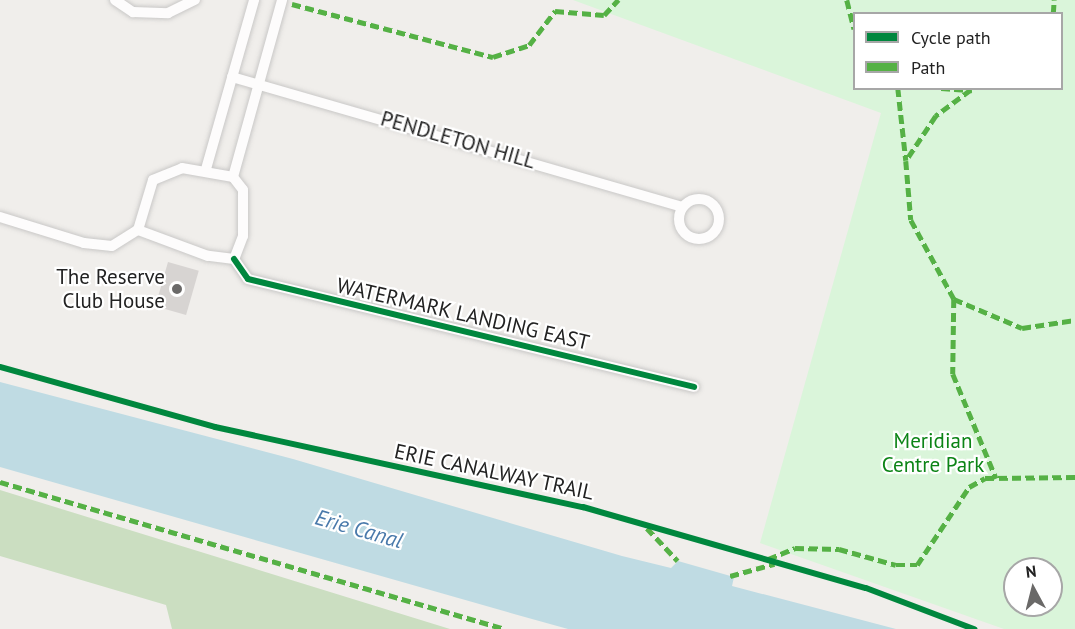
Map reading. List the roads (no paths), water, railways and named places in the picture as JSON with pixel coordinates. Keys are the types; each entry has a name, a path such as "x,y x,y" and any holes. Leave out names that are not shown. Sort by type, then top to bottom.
{"street":[{"path":"115,0 133,12 168,13 195,0"},
{"path":"206,169 254,0"},
{"path":"234,177 282,0"},
{"name":"PENDLETON HILL","path":"232,77 682,207"},
{"path":"0,217 84,243 112,246 138,230 153,180 182,168 206,169 234,177 243,190 246,219 234,259 208,256 138,230"},
{"name":"WATERMARK LANDING EAST","path":"234,259 248,279 693,387"}],"water":[{"name":"Erie Canal","path":"0,382 293,459 622,556 671,568 678,561 734,577 732,586 896,629 568,629 0,467"}],"place":[{"name":"The Reserve Club House","path":"177,289"}],"park label":[{"name":"Meridian Centre Park","path":"933,453"}]}
